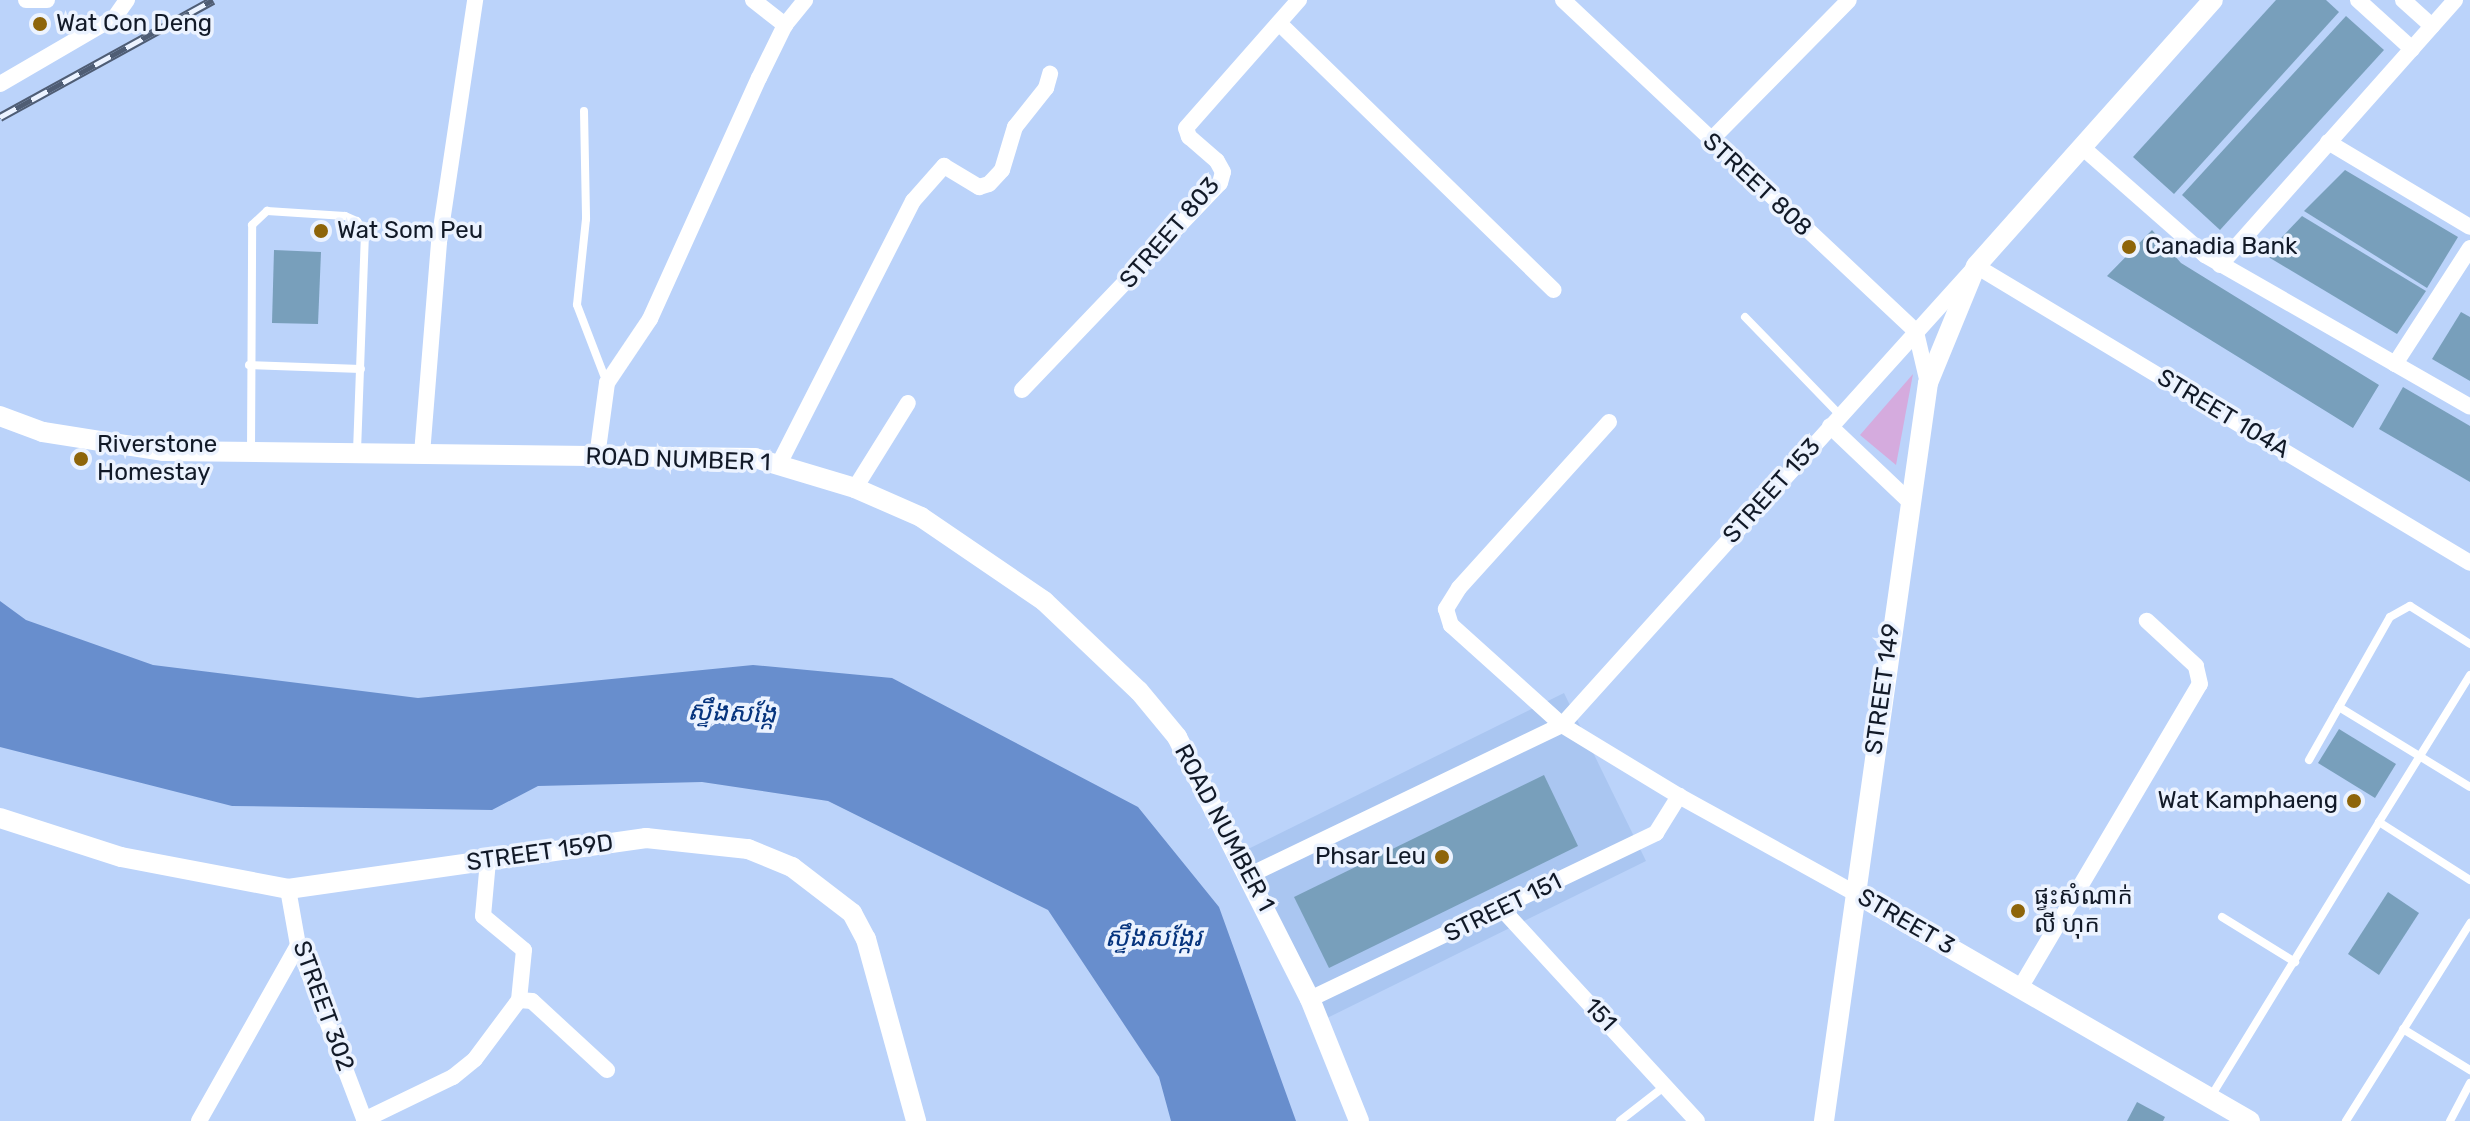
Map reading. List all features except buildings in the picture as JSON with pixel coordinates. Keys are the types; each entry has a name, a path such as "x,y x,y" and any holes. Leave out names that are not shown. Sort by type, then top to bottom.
{"street":[{"path":"26,0 47,0"},
{"path":"0,84 115,17 127,0"},
{"path":"422,454 439,242 475,0"},
{"path":"753,0 785,25"},
{"path":"597,457 607,383 650,319 785,25 805,0"},
{"name":"STREET 803","path":"1022,390 1220,183 1223,172 1217,161 1189,137 1186,128 1299,0"},
{"name":"STREET 808","path":"1563,0 1709,142 1916,332"},
{"path":"1709,142 1849,0"},
{"name":"STREET 153","path":"1250,875 1562,725 2213,0"},
{"path":"2358,0 2412,49"},
{"path":"2403,0 2432,26"},
{"path":"2220,265 2455,0"},
{"path":"1279,23 1554,290"},
{"path":"780,462 913,201 944,166 979,187 989,184 1002,170 1015,127 1046,88 1050,74"},
{"path":"2328,142 2470,227"},
{"path":"2082,147 2220,265 2470,407"},
{"path":"2395,364 2470,248"},
{"name":"STREET 149","path":"1824,1121 1908,500 1928,383 1976,266"},
{"name":"STREET 104A","path":"1976,266 2470,563"},
{"path":"1916,332 1928,383"},
{"path":"855,488 908,403"},
{"name":"ROAD NUMBER 1","path":"0,416 43,432 110,445 251,455 755,458 780,462 855,488 921,517 986,557 1092,644 1177,737 1250,875 1310,999 1359,1121"},
{"path":"1835,421 1908,500"},
{"name":"STREET 3","path":"1609,422 1459,588 1446,609 1451,625 1562,725 1679,796 1855,893 2250,1121"},
{"path":"2020,988 2200,684 2196,666 2147,621"},
{"name":"STREET 151","path":"1310,999 1656,833 1679,796"},
{"name":"STREET 159D","path":"0,818 121,857 288,889 662,838 748,849 792,867 852,913 866,939 916,1121"},
{"path":"364,1120 453,1077 475,1059 519,1000 524,950 483,916 488,861"},
{"name":"STREET 302","path":"288,889 298,945 364,1120"},
{"name":"151","path":"1502,909 1697,1121"},
{"path":"199,1121 298,945"},
{"path":"519,1000 532,1001 607,1070"}],"lane":[{"path":"584,111 586,219 577,305 607,383"},
{"path":"251,455 252,225 261,211 289,211 345,216 362,226 367,264 357,455"},
{"path":"1745,317 1835,421"},
{"path":"249,365 361,369"},
{"path":"2309,760 2390,617 2410,606 2470,644"},
{"path":"2210,1098 2470,675"},
{"path":"2339,707 2470,787"},
{"path":"2379,822 2470,880"},
{"path":"2222,917 2295,962"},
{"path":"2346,1121 2470,923"},
{"path":"2403,1029 2470,1070"},
{"path":"2450,1121 2470,1083"},
{"path":"1620,1121 1665,1086"}],"shaded area":[{"path":"1913,374 1896,465 1860,435"},
{"name":"Phsar Leu","path":"1564,693 1646,861 1319,1022 1238,854"}],"water":[{"name":"ស្ទឹងសង្កែរ","path":"0,601 26,620 153,665 418,698 753,665 892,678 1138,807 1219,907 1296,1121 1171,1121 1159,1077 1048,910 828,801 702,782 538,786 492,810 232,806 0,747"}],"railway":[{"path":"0,117 213,0"}],"place":[{"name":"Wat Con Deng","path":"40,24"},
{"name":"Wat Som Peu","path":"321,231"},
{"name":"Canadia Bank","path":"2129,247"},
{"name":"Riverstone Homestay","path":"81,459"},
{"name":"Wat Kamphaeng","path":"2354,801"},
{"name":"Phsar Leu","path":"1442,857"},
{"name":"ផ្ទះសំណាក់ លី ហុក","path":"2018,911"}],"water label":[{"name":"ស្ទឹងសង្កែ","path":"732,713"}]}
